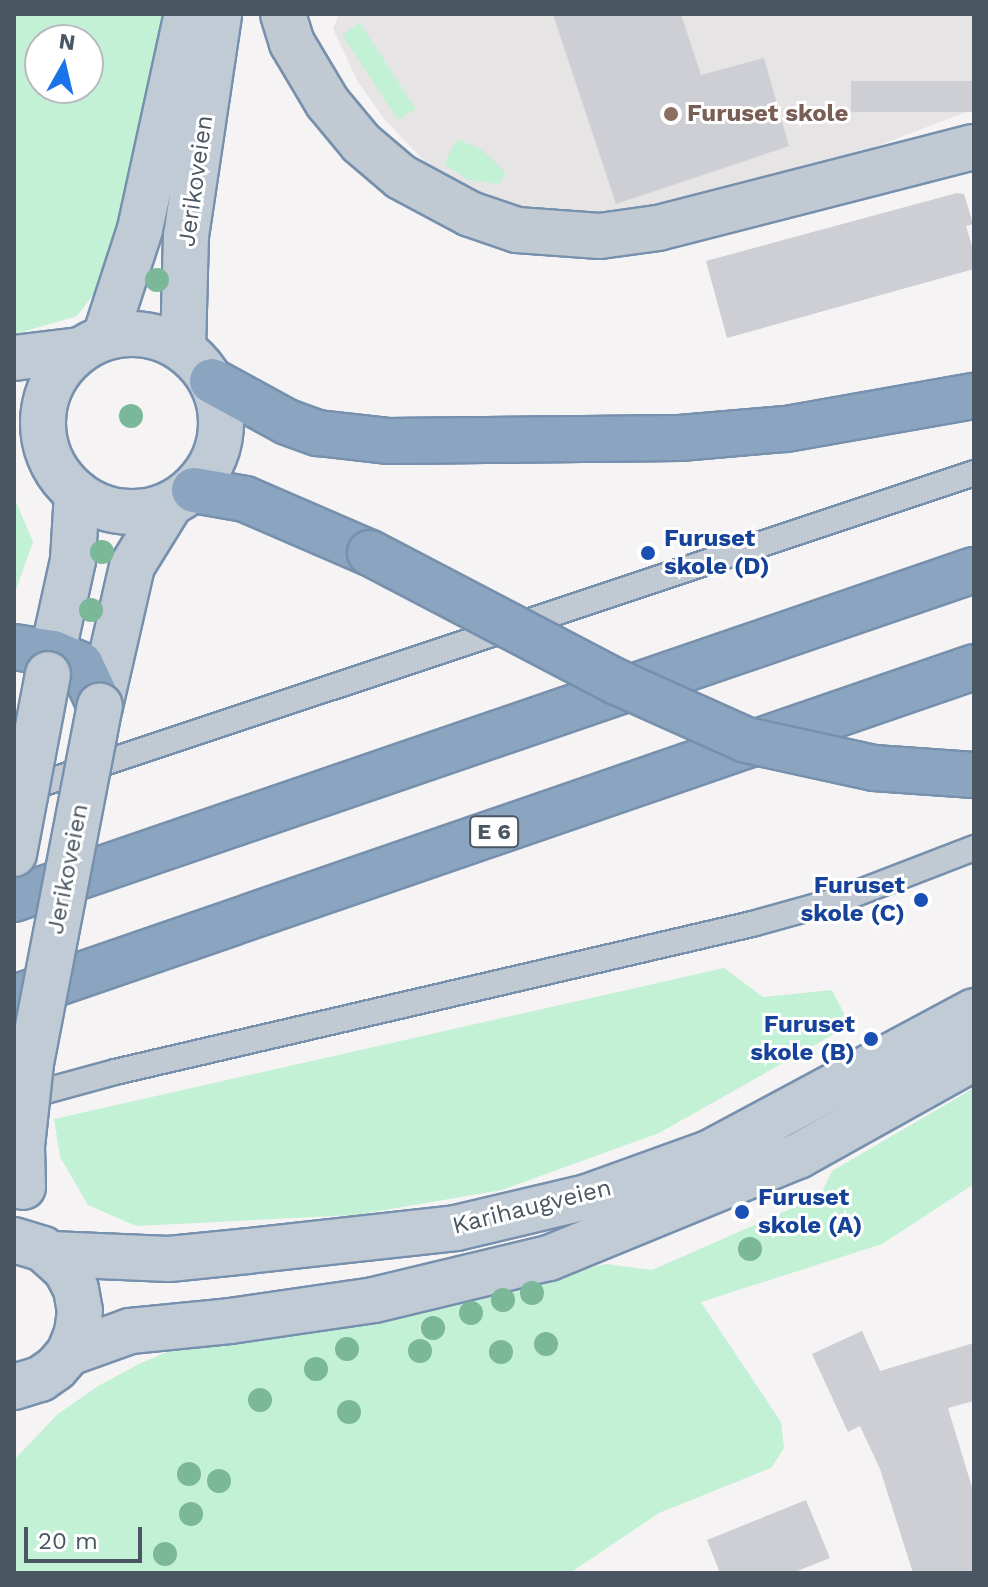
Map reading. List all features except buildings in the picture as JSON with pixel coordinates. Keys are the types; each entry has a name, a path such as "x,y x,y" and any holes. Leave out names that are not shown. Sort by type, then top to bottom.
{"highway":[{"path":"212,381 287,422 318,433 350,439 402,442 680,438 786,429 974,396"},
{"path":"181,498 245,499 370,553 617,682 746,740 874,768 974,775"},
{"path":"14,899 974,570"},
{"path":"61,659 100,706"},
{"name":"E 6","path":"14,998 974,667"}],"main road":[{"name":"Jerikoveien","path":"181,498 121,512 98,506 65,483 31,444 43,432 43,409 57,376 93,344 140,229 187,14"},
{"name":"Jerikoveien","path":"183,349 186,236 219,14"},
{"path":"14,358 145,335 183,349 212,381 221,411 220,443 213,463 181,498 61,659"},
{"path":"14,854 61,659 73,560 77,493"},
{"name":"Jerikoveien","path":"69,1353 77,1333 80,1311 76,1289 66,1270 33,1246 23,1187 22,1146 31,1063 100,706"},
{"name":"Karihaugveien","path":"33,1246 169,1259 456,1228 587,1197 711,1152 974,1011"},
{"name":"Karihaugveien","path":"69,1353 130,1331 360,1302 471,1279 549,1258 798,1156 974,1058"},
{"path":"17,1391 48,1374 69,1353"}],"street":[{"path":"283,14 292,43 327,102 361,143 401,177 470,214 517,230 600,236 658,228 974,147"}],"lane":[{"path":"14,793 974,473"},
{"path":"14,1100 115,1072 752,924 842,899 974,848"}],"shaded area":[{"name":"Furuset skole","path":"339,14 974,14 974,109 864,151 655,207 598,216 538,213 454,184 430,167 384,119 358,82 333,29"}],"green space":[{"path":"14,14 176,14 106,278 77,316 14,332"},
{"path":"360,23 416,109 398,120 342,34"},
{"path":"457,139 482,150 506,173 500,184 468,180 444,164"},
{"path":"14,497 33,542 14,595"},
{"path":"724,968 763,997 832,990 850,1025 659,1133 502,1190 355,1215 136,1226 88,1205 60,1157 54,1119"},
{"path":"974,1088 974,1184 882,1244 701,1302 781,1422 784,1448 771,1468 659,1513 570,1573 14,1573 14,1460 58,1414 98,1386 141,1363 179,1347 380,1319 606,1264 652,1270 820,1196 832,1171"}],"place":[{"name":"Furuset skole","path":"671,114"},
{"name":"Furuset skole (D)","path":"648,553"},
{"name":"Furuset skole (C)","path":"921,900"},
{"name":"Furuset skole (B)","path":"871,1039"},
{"name":"Furuset skole (A)","path":"742,1212"}]}
